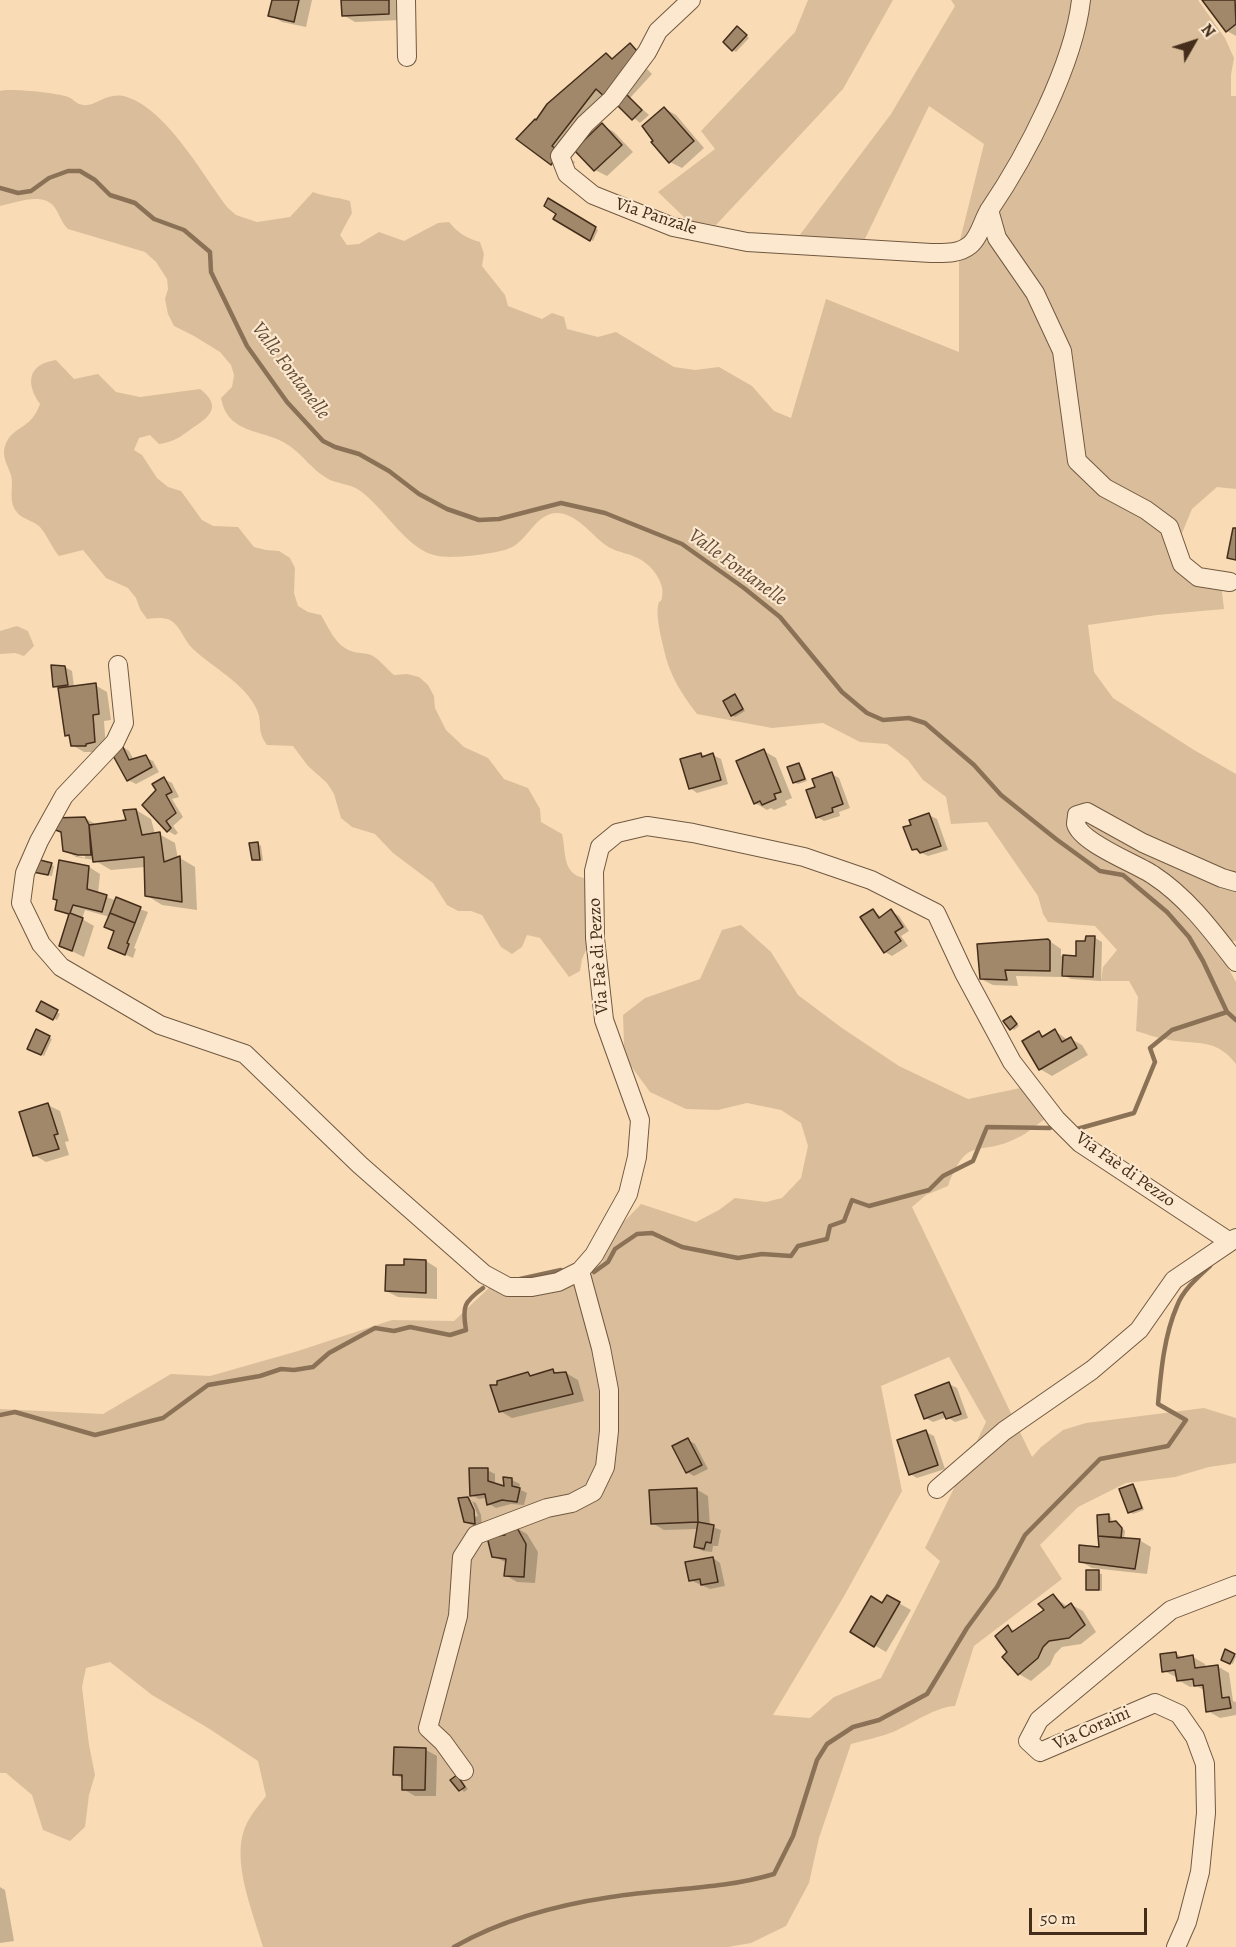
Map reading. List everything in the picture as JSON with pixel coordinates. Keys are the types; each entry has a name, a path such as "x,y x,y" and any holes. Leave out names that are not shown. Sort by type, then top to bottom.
{"street":[{"path":"406,0 407,57"},
{"name":"Via Panzale","path":"691,0 658,31 647,52 612,99 585,124 560,156 567,174 593,195 673,226 747,242 931,253 957,252 972,244 989,210"},
{"path":"1082,0 1067,61 1017,165 989,210 997,238 1035,293 1062,351 1077,461 1105,488 1146,510 1169,526 1182,564 1198,577 1230,582"},
{"name":"Via Faè di Pezzo","path":"118,665 124,723 115,742 64,796 39,841 25,873 21,903 41,944 61,967 160,1025 245,1054 360,1165 484,1274 508,1287 532,1287 558,1282 580,1271 594,1255 628,1194 638,1157 640,1120 604,1020 595,938 594,871 600,847 617,833 648,826 693,833 804,857 871,880 936,913 964,973 1012,1062 1056,1119 1080,1143 1233,1240"},
{"path":"1236,882 1143,843 1087,812 1077,815 1076,824 1083,834 1116,856 1153,874 1186,902 1236,962"},
{"path":"937,1489 1004,1431 1092,1370 1139,1330 1174,1280 1233,1240"},
{"path":"464,1771 443,1742 428,1728 458,1616 462,1557 476,1535 547,1508 572,1503 593,1492 605,1467 609,1431 609,1390 602,1348 580,1271"},
{"name":"Via Coraini","path":"1176,1947 1187,1922 1200,1872 1206,1813 1205,1764 1195,1737 1179,1714 1155,1703 1040,1752 1028,1741 1039,1720 1171,1610 1236,1585"}],"shaded area":[{"path":"808,0 893,0 843,89 716,225 688,221 658,192 715,149 701,131 795,32"},
{"path":"951,0 1198,0 1225,38 1234,58 1231,96 1236,96 1236,489 1217,487 1192,509 1175,550 1221,583 1224,609 1157,615 1088,625 1094,672 1113,698 1236,774 1236,941 1220,953 1236,982 1236,1064 1217,1047 1167,1040 1136,1031 1138,997 1129,981 1101,981 1103,967 1117,950 1095,926 1048,922 1038,896 987,822 951,824 946,797 923,780 908,760 887,744 860,742 823,723 772,728 697,714 681,692 666,659 658,616 662,588 657,575 643,561 612,549 577,520 556,513 542,518 520,541 508,549 454,557 438,556 416,546 359,490 329,479 291,447 240,426 232,419 225,411 221,398 232,387 234,375 231,365 220,352 174,326 168,314 165,299 168,289 167,279 156,262 145,252 68,229 55,208 44,200 29,200 0,206 0,91 54,94 85,105 112,96 127,97 142,104 170,129 227,207 236,215 257,222 290,217 313,192 350,201 352,213 340,235 347,245 359,244 379,232 404,241 438,223 449,222 463,235 480,242 484,254 482,266 505,295 508,306 542,319 552,313 564,317 567,329 598,337 616,332 674,367 695,370 719,367 752,386 774,411 791,418 826,299 959,352 959,244 984,144 929,106 862,245 799,236 891,114 955,6"},
{"path":"56,360 74,379 98,374 116,392 140,397 200,389 206,394 212,403 212,408 203,421 180,437 165,443 159,444 150,435 139,438 134,450 142,455 157,478 168,487 181,491 202,520 213,526 238,527 254,547 279,551 290,558 295,568 294,593 298,606 308,612 321,615 333,636 345,648 373,656 394,675 407,674 419,677 428,685 434,696 435,708 446,730 464,747 488,758 504,779 528,788 540,809 541,822 562,834 567,865 570,870 580,877 604,881 604,893 594,915 580,971 569,977 540,938 527,935 522,947 512,954 501,947 482,915 471,911 458,911 447,905 433,883 393,853 375,834 352,827 341,818 334,794 327,783 308,766 293,746 267,745 262,735 259,715 252,701 237,684 193,649 174,623 165,618 147,619 128,588 106,578 83,550 59,556 39,526 18,514 12,503 12,480 5,459 5,446 14,432 28,423 40,404 32,389 31,382 35,370 47,362"},
{"path":"17,626 28,631 34,646 24,656 15,653 0,654 0,631"},
{"path":"741,925 771,952 798,995 899,1066 968,1099 1025,1087 1045,1119 1028,1132 1004,1144 968,1153 955,1170 948,1186 926,1195 912,1207 1032,1457 1063,1430 1086,1423 1204,1408 1236,1418 1236,1463 1209,1467 1175,1477 1126,1483 1078,1507 1040,1545 1062,1579 974,1646 955,1706 933,1712 893,1732 851,1744 819,1838 809,1883 786,1926 751,1943 728,1947 263,1947 245,1885 240,1852 247,1823 266,1796 258,1761 152,1695 110,1662 86,1668 82,1687 95,1775 89,1795 85,1827 70,1841 43,1830 32,1795 6,1773 0,1773 0,1409 103,1414 171,1374 210,1376 298,1351 392,1320 454,1321 495,1282 567,1275 603,1262 611,1237 641,1204 696,1222 719,1210 735,1198 766,1202 782,1198 801,1178 808,1146 801,1123 781,1110 747,1103 718,1110 686,1109 650,1092 631,1066 624,1046 623,1015 645,998 700,979 722,930","holes":["949,1357 986,1422 925,1548 940,1561 881,1678 834,1697 810,1718 773,1715 843,1598 902,1491 881,1386"]}],"building":[{"path":"272,0 299,0 294,22 268,16"},
{"path":"341,0 389,0 389,14 342,16"},
{"path":"1202,0 1235,0 1236,24 1226,32"},
{"path":"737,26 747,35 732,51 723,42"},
{"path":"630,43 637,51 606,98 596,89 552,146 560,152 551,165 516,139 536,120 547,104 606,53 612,59"},
{"path":"626,94 642,110 632,120 616,104"},
{"path":"664,107 694,141 669,163 651,142 653,141 642,126"},
{"path":"602,123 622,145 594,171 574,150"},
{"path":"548,198 596,227 590,241 553,219 556,214 544,206"},
{"path":"1233,528 1236,528 1236,560 1227,558"},
{"path":"51,665 65,666 68,685 53,687"},
{"path":"96,683 99,714 93,715 95,742 86,744 86,746 71,746 69,735 65,736 58,688"},
{"path":"735,694 743,709 731,716 723,701"},
{"path":"122,745 129,760 146,755 152,767 127,781 110,750"},
{"path":"764,749 781,792 774,794 776,799 762,805 760,801 754,804 736,761"},
{"path":"701,753 702,757 713,753 721,780 689,789 680,759"},
{"path":"799,763 805,779 793,783 787,767"},
{"path":"832,772 843,804 832,808 833,812 816,818 806,790 815,787 812,779"},
{"path":"164,777 172,792 166,795 176,813 166,821 171,828 167,832 142,805 156,790 152,784"},
{"path":"136,809 142,835 160,832 164,862 180,856 182,902 145,896 144,857 93,862 89,825 126,820 123,810"},
{"path":"929,813 941,846 920,853 917,849 912,850 903,827 911,825 909,820"},
{"path":"85,817 89,825 91,855 78,855 63,851 61,832 50,828 53,818"},
{"path":"258,842 260,860 252,860 249,843"},
{"path":"36,859 52,863 48,875 33,872"},
{"path":"59,860 89,866 87,889 107,895 102,912 73,905 70,913 83,918 72,951 59,946 69,914 55,910 57,900 53,899"},
{"path":"116,897 141,907 135,923 110,913"},
{"path":"873,909 879,918 891,909 903,927 895,932 901,941 884,953 860,917"},
{"path":"110,913 135,923 125,955 108,948 114,931 104,927"},
{"path":"1086,936 1095,936 1093,977 1062,976 1063,955 1076,956 1076,941 1085,941"},
{"path":"1048,939 1050,941 1050,971 1005,970 1007,980 980,979 977,944"},
{"path":"41,1001 58,1010 53,1020 36,1011"},
{"path":"1011,1016 1017,1024 1010,1030 1003,1021"},
{"path":"36,1029 50,1036 41,1055 27,1049"},
{"path":"1055,1029 1062,1042 1071,1037 1077,1048 1039,1070 1022,1041 1039,1031 1042,1037"},
{"path":"48,1103 58,1134 54,1135 59,1149 33,1156 19,1112"},
{"path":"404,1259 426,1260 426,1293 385,1291 386,1265 404,1265"},
{"path":"553,1369 554,1373 566,1372 573,1394 499,1412 490,1385 497,1385 497,1381 528,1372 530,1376"},
{"path":"949,1382 961,1414 946,1419 943,1412 924,1419 915,1395"},
{"path":"926,1430 938,1465 909,1475 897,1440"},
{"path":"688,1438 702,1465 686,1473 672,1446"},
{"path":"469,1468 488,1468 488,1481 504,1486 503,1477 512,1478 512,1486 520,1488 517,1502 502,1500 487,1505 485,1494 470,1496"},
{"path":"1133,1484 1142,1508 1128,1513 1119,1489"},
{"path":"697,1488 698,1522 651,1524 649,1490"},
{"path":"468,1497 474,1510 475,1524 464,1522 458,1498"},
{"path":"1109,1514 1109,1522 1116,1521 1122,1528 1121,1538 1098,1536 1097,1515"},
{"path":"698,1522 714,1525 711,1543 706,1542 704,1549 694,1547"},
{"path":"516,1526 526,1544 524,1577 504,1576 506,1559 492,1557 487,1537 505,1535 504,1528"},
{"path":"1098,1536 1140,1539 1135,1569 1079,1562 1079,1545 1099,1547"},
{"path":"713,1557 718,1582 701,1585 700,1579 689,1581 685,1562"},
{"path":"1086,1570 1099,1570 1099,1590 1086,1590"},
{"path":"1053,1594 1064,1608 1071,1603 1085,1625 1069,1638 1049,1641 1038,1658 1018,1675 1002,1657 1007,1652 995,1636 1008,1625 1012,1632 1044,1610 1038,1604"},
{"path":"887,1595 900,1602 874,1647 850,1632 871,1596 882,1603"},
{"path":"1225,1649 1235,1654 1230,1664 1221,1660"},
{"path":"1176,1652 1177,1658 1193,1655 1195,1668 1218,1665 1222,1698 1229,1697 1231,1708 1206,1712 1203,1685 1194,1686 1193,1679 1177,1681 1175,1670 1162,1672 1160,1654"},
{"path":"394,1747 426,1748 425,1790 402,1790 402,1775 393,1775"},
{"path":"457,1775 465,1787 459,1791 450,1780"}],"waterway":[{"name":"Valle Fontanelle","path":"0,188 18,193 31,191 49,178 68,171 80,171 95,180 110,195 135,203 154,219 184,230 210,252 211,272 247,346 287,402 323,441 359,454 389,471 419,494 447,509 479,520 499,519 561,503 605,513 682,544 780,617 842,692 867,713 883,720 909,718 925,723 974,765 1001,795 1056,839 1100,871 1123,875 1167,912 1189,937 1227,1012 1236,1020"},
{"path":"1077,1129 1134,1113 1155,1062 1150,1048 1172,1030 1227,1012"},
{"path":"594,1272 608,1262 615,1249 637,1234 652,1233 682,1247 738,1258 762,1254 791,1256 798,1246 827,1239 830,1226 844,1221 852,1200 869,1206 929,1190 943,1176 973,1161 987,1127 1050,1128"},
{"path":"454,1947 510,1921 570,1904 631,1894 734,1883 774,1874 793,1836 817,1760 827,1744 853,1727 879,1720 927,1694 967,1628 997,1587 1025,1535 1100,1459 1168,1446 1186,1420 1158,1404 1166,1341 1180,1300 1191,1284 1210,1266"},
{"path":"520,1279 561,1270"},
{"path":"0,1415 15,1412 95,1435 163,1418 208,1385 260,1376 281,1369 294,1370 313,1367 329,1353 375,1328 394,1331 410,1327 450,1335 466,1330 464,1315 466,1305 483,1288"}]}
